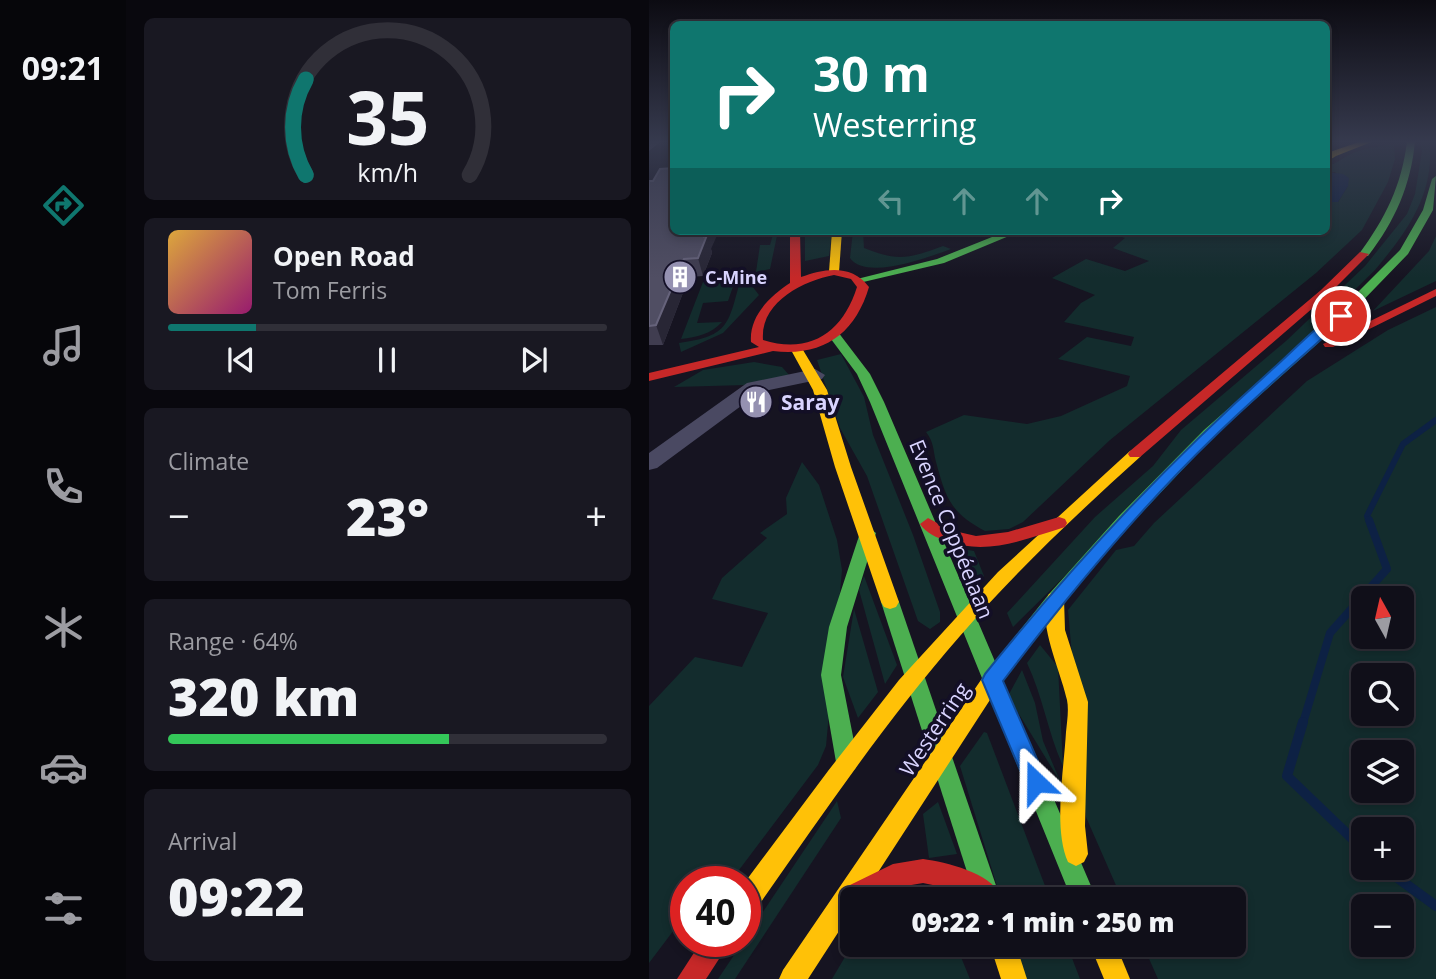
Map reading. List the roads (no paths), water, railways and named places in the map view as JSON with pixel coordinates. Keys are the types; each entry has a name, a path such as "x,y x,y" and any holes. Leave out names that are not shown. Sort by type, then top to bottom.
{"main road":[{"name":"Westerring","path":"761,881 847,762 916,673 966,617 1059,523 1165,426 1328,289 1365,251 1390,216 1405,187"},
{"name":"Westerring","path":"792,979 992,680 1055,599 1125,520 1209,433 1284,368 1404,252 1428,210 1434,187"},
{"path":"795,235 795,282"},
{"path":"834,272 837,235"},
{"path":"649,367 697,355 744,335 795,282 813,275 834,272 861,286 923,272 940,261 1006,235"},
{"path":"649,377 771,348 797,350 816,346 834,335 854,312 861,286"},
{"path":"1284,368 1375,319 1436,292"},
{"path":"744,335 771,348"},
{"name":"Evence Coppéelaan","path":"834,335 863,374 877,402 1080,887"},
{"path":"797,350 815,375 842,464 916,673 986,887"},
{"path":"928,524 950,539 975,543 1001,540 1059,523"},
{"path":"847,762 831,676 838,627 868,533"},
{"path":"1055,599 1056,630 1078,702 1073,826 1079,883"},
{"path":"868,887 902,872 925,870 948,872 976,887"},
{"path":"836,912 840,909"},
{"path":"690,979 706,957"},
{"path":"1007,957 1014,979"},
{"path":"1108,957 1117,979"}],"street":[{"path":"649,463 754,387 815,375"}],"water":[{"path":"1330,187 1348,187 1338,202 1330,202"}],"waterway":[{"path":"1369,522 1367,516 1403,444 1436,420"},
{"path":"1303,723 1330,633 1387,569 1369,520"},
{"path":"1303,722 1287,776 1351,837"},
{"path":"1400,880 1436,906"}],"place":[{"name":"C-Mine","path":"680,277"},
{"name":"Saray","path":"756,402"}]}
